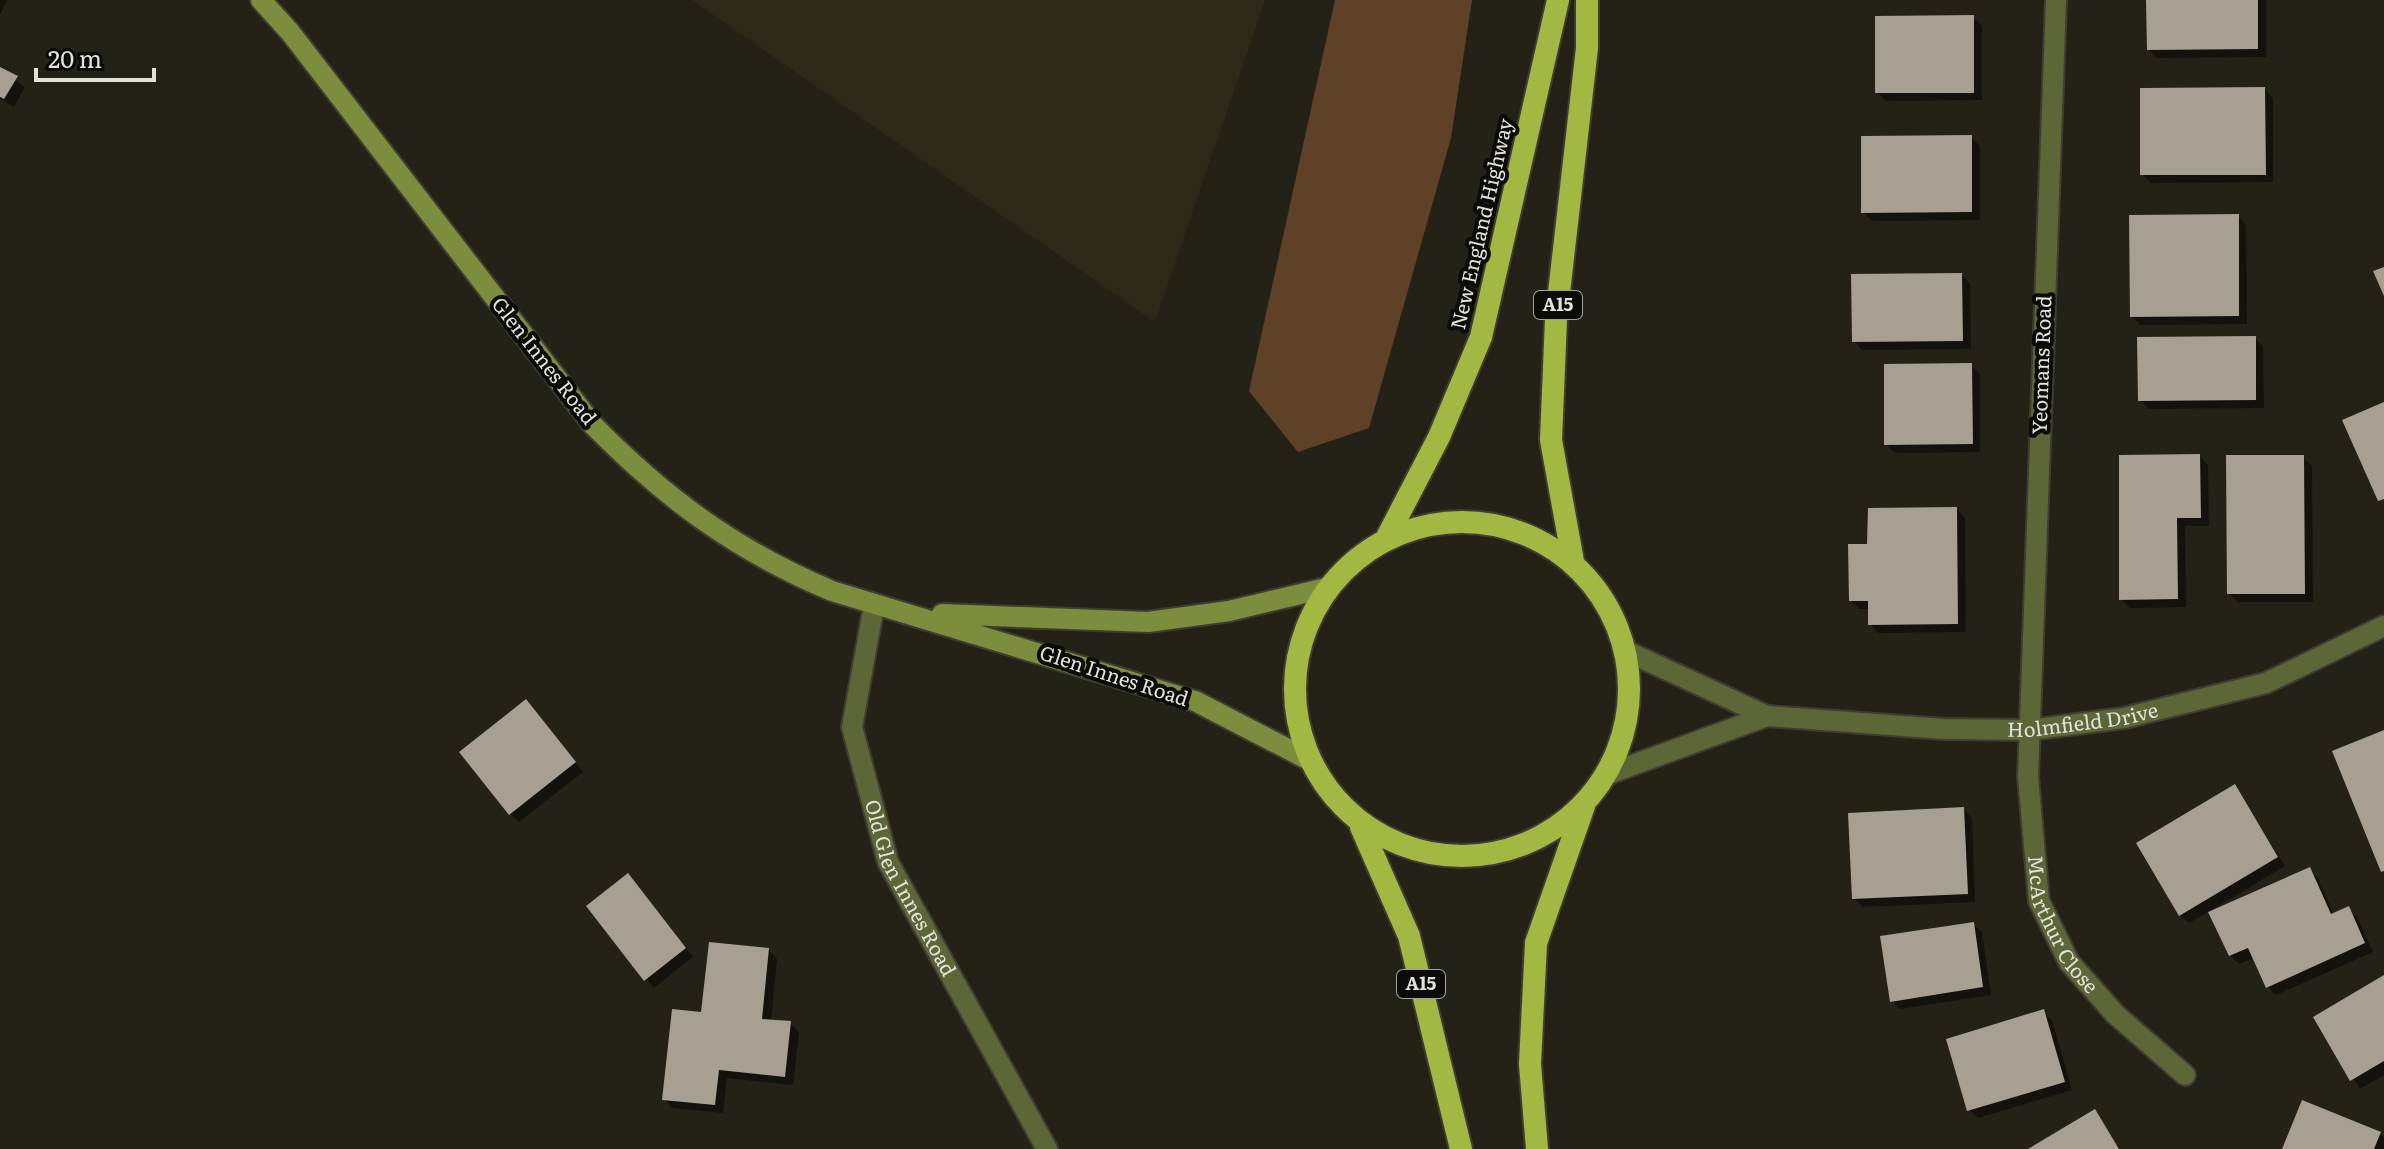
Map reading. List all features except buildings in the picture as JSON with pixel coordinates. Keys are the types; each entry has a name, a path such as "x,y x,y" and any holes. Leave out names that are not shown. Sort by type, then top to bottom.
{"highway":[{"name":"New England Highway","path":"1387,537 1439,437 1481,337 1558,0"},
{"name":"A15","path":"1573,561 1551,440 1556,319 1587,48 1587,0"},
{"name":"A15","path":"1461,1149 1409,936 1361,827 1307,759 1293,701 1300,641 1326,588 1387,537 1450,520 1516,529 1573,561 1607,602 1626,651 1629,714 1608,774 1584,806 1536,943 1530,1064 1537,1149"},
{"name":"A15","path":"1361,827 1436,858 1517,850 1584,806"}],"main road":[{"name":"Glen Innes Road","path":"261,0 290,32 593,425 645,478 743,549 784,571 874,605 914,613 1195,701 1307,759"},
{"name":"Glen Innes Road","path":"914,613 1148,622 1229,611 1326,588"}],"street":[{"name":"Yeomans Road","path":"2029,730 2056,0"},
{"name":"Old Glen Innes Road","path":"874,605 852,727 888,862 1047,1149"},
{"name":"Holmfield Drive","path":"1626,651 1767,716 1944,729 2029,730 2124,718 2266,683 2384,626"},
{"name":"Holmfield Drive","path":"1608,774 1767,716"},
{"name":"McArthur Close","path":"2029,730 2028,777 2039,901 2069,962 2115,1014 2185,1075"}],"shaded area":[{"path":"692,0 1265,0 1155,322"},
{"path":"1335,0 1472,0 1451,138 1369,428 1298,452 1249,391"}]}
